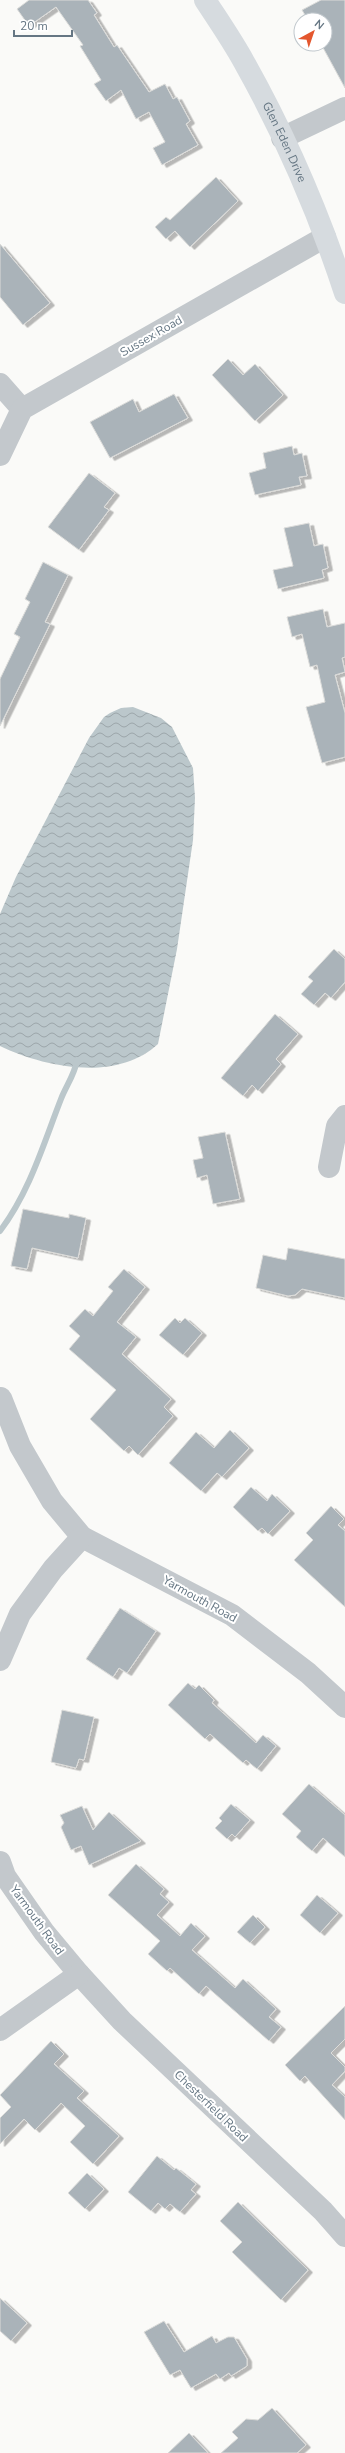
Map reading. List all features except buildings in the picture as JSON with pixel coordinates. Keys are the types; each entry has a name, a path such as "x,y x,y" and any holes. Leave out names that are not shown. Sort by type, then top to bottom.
{"main road":[{"name":"Glen Eden Drive","path":"205,0 243,60 282,138 325,237 345,293"}],"street":[{"path":"282,138 345,108"},
{"name":"Sussex Road","path":"22,409 325,237"},
{"path":"0,384 22,409 0,455"},
{"path":"329,1167 337,1126 345,1116"},
{"name":"Yarmouth Road","path":"1,1398 20,1446 52,1501 82,1537 232,1615 308,1673 345,1706"},
{"path":"0,1660 20,1614 53,1569 82,1537"},
{"name":"Yarmouth Road","path":"0,1862 5,1876 40,1926 79,1974"},
{"path":"0,2030 79,1974"},
{"name":"Chesterfield Road","path":"79,1974 122,2021 323,2212 345,2236"}],"water":[{"path":"133,707 161,718 172,727 193,768 195,798 193,840 177,949 158,1044 141,1056 122,1063 102,1067 81,1068 59,1065 18,1054 0,1046 0,914 16,877 89,738 104,717 121,708"}],"waterway":[{"path":"0,1231 20,1200 28,1184 77,1060"}]}
